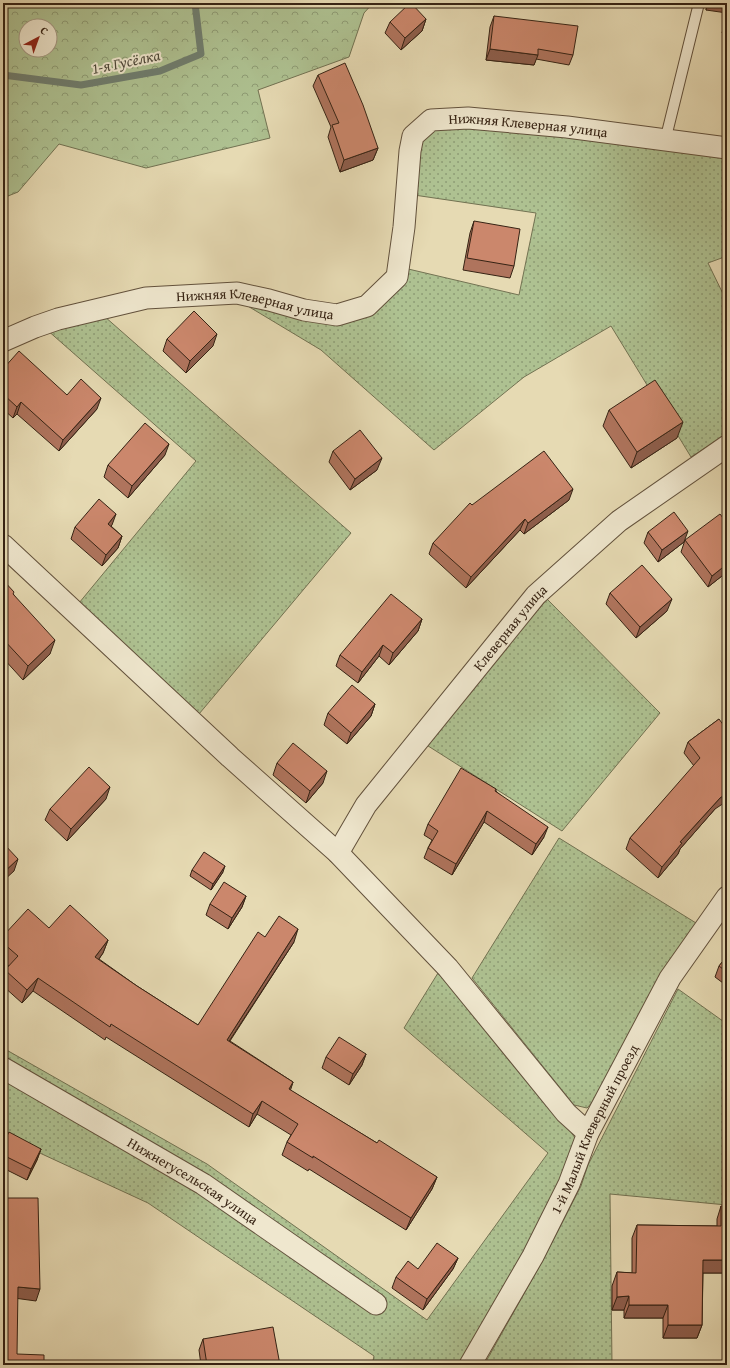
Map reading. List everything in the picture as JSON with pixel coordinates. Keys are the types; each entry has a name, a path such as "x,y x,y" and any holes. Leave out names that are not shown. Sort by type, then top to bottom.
{"street":[{"name":"Нижняя Клеверная улица","path":"3,341 58,319 146,298 237,294 270,300 304,310 337,315 367,306 397,277 404,227 412,136 431,120 468,118 567,127 727,148"},
{"name":"Клеверная улица","path":"338,853 366,805 536,595 619,521 727,446"},
{"path":"3,545 230,757 338,853 448,968 566,1113 588,1133"},
{"name":"1-й Малый Клеверный проезд","path":"470,1365 533,1256 569,1184 588,1133 670,978 727,898"},
{"name":"Нижнегусельская улица","path":"3,1068 203,1184 376,1304"}],"lane":[{"path":"665,140 700,3"}],"green space":[{"path":"3,3 373,3 364,13 349,57 258,90 270,138 146,168 59,144 18,192 3,198"},
{"path":"469,126 568,134 727,158 727,256 708,263 727,302 727,434 691,457 611,326 524,377 434,450 321,350 241,302 338,324 404,268 519,295 536,213 414,195 415,167 419,147 423,139 438,129"},
{"path":"104,316 351,533 199,714 79,603 196,461 46,329"},
{"path":"547,599 660,713 562,831 425,744"},
{"path":"559,838 696,923 664,972 596,1098 587,1108 574,1105 472,978"},
{"path":"438,973 561,1117 575,1138 565,1180 460,1365 372,1365 374,1356 148,1203 3,1136 3,1048 207,1164 427,1320 548,1153 404,1028"},
{"path":"678,989 727,1024 727,1205 610,1194 612,1365 484,1365 543,1260 581,1186 588,1165"}],"building":[{"path":"410,3 426,19 405,38 390,22"},
{"path":"494,16 578,26 573,55 538,49 538,55 490,49"},
{"path":"345,63 363,105 378,148 344,160 332,125 339,123 318,75"},
{"path":"474,221 520,229 514,266 467,258"},
{"path":"194,311 217,334 190,361 167,339"},
{"path":"19,351 67,395 81,379 101,398 63,440 21,402 17,407 3,394 3,369"},
{"path":"655,380 683,422 637,452 609,410"},
{"path":"145,423 169,444 132,486 108,465"},
{"path":"360,430 382,458 355,479 333,451"},
{"path":"544,451 573,489 528,523 525,519 471,577 433,543 470,503 472,505"},
{"path":"99,499 116,514 108,524 122,536 106,555 75,527"},
{"path":"674,512 688,531 662,550 648,532"},
{"path":"720,514 727,523 727,564 712,576 685,540"},
{"path":"642,565 672,599 640,627 610,593"},
{"path":"3,580 14,592 13,594 55,640 28,666 3,639"},
{"path":"391,594 422,619 393,653 383,645 362,672 340,655"},
{"path":"352,685 375,704 351,733 328,713"},
{"path":"719,719 727,730 727,793 720,798 680,842 682,843 662,867 630,838 700,758 688,742"},
{"path":"293,743 327,771 310,791 277,763"},
{"path":"89,767 110,787 71,829 50,809"},
{"path":"461,768 496,789 495,791 548,827 536,844 487,811 456,864 428,848 438,831 428,824"},
{"path":"3,843 18,859 3,873"},
{"path":"204,852 225,866 213,884 192,870"},
{"path":"224,882 246,896 232,918 210,904"},
{"path":"70,905 108,940 95,957 198,1025 258,932 265,937 279,916 298,929 227,1040 293,1082 289,1089 377,1143 379,1140 437,1177 411,1218 313,1156 313,1158 287,1142 298,1124 262,1101 253,1114 111,1024 110,1027 38,978 27,990 5,970 18,956 3,943 3,936 28,909 49,928"},
{"path":"727,956 727,972 719,966"},
{"path":"339,1037 366,1054 353,1074 326,1057"},
{"path":"9,1132 41,1149 31,1169 3,1155 3,1144"},
{"path":"3,1198 38,1198 40,1289 18,1287 17,1354 44,1355 44,1365 3,1365"},
{"path":"721,1206 727,1206 727,1260 703,1260 702,1325 668,1325 668,1305 629,1305 629,1296 617,1297 617,1272 636,1273 637,1225 721,1226"},
{"path":"437,1243 458,1258 427,1299 396,1277 408,1261 418,1269"},
{"path":"273,1327 280,1365 207,1365 203,1339"}],"waterway":[{"name":"1-я Гусёлка","path":"3,75 81,85 160,71 201,54 195,3"}]}
